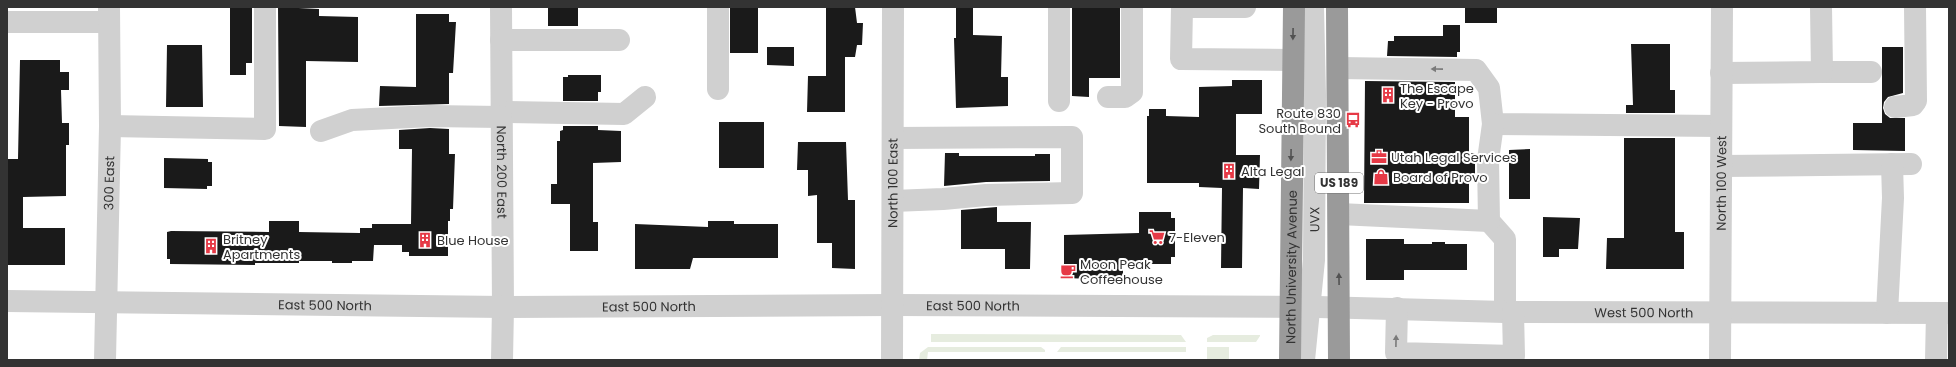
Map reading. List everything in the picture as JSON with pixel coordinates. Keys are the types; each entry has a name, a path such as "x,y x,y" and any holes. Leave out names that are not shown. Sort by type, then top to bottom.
{"highway":[{"name":"North University Avenue","path":"1290,360 1306,307 1292,60 1294,7"},
{"name":"US 189","path":"1337,7 1340,307 1339,360"}],"street":[{"path":"110,126 266,129 266,7"},
{"name":"North 200 East","path":"501,7 502,360"},
{"path":"718,7 718,89"},
{"name":"North 100 East","path":"892,360 893,7"},
{"path":"1059,7 1059,101"},
{"path":"1108,97 1125,97 1132,92 1132,7"},
{"path":"1245,7 1182,7 1181,59 1292,60"},
{"name":"UVX","path":"1304,360 1306,307 1314,260 1315,95 1313,7"},
{"name":"UVX","path":"1314,360 1306,307 1325,246 1324,7"},
{"name":"North 100 West","path":"1720,360 1722,7"},
{"path":"1821,7 1822,72"},
{"path":"1895,107 1913,105 1916,101 1915,7"},
{"path":"7,22 109,15"},
{"name":"300 East","path":"105,360 105,302 110,126 109,15"},
{"path":"501,40 620,40"},
{"path":"1338,68 1476,70 1489,88 1493,124 1488,160 1489,220 1505,239 1509,312 1514,358 1396,353 1396,308"},
{"path":"1721,73 1871,72"},
{"path":"321,131 352,120 430,116 501,117 624,114 645,97"},
{"path":"501,117 630,125"},
{"path":"1493,124 1721,126"},
{"path":"893,138 1072,137 1072,193 986,195 943,199 893,201"},
{"path":"1721,166 1902,164 1892,198 1887,313"},
{"path":"1338,214 1489,220"},
{"name":"East 500 North","path":"7,301 503,307 893,305 1340,307"},
{"name":"West 500 North","path":"1340,307 1509,312 1943,313"},
{"path":"1936,360 1943,313"}],"shaded area":[{"path":"931,334 1181,335 1186,342 931,342"},
{"path":"1213,335 1260,336 1256,342 1207,342 1207,338"},
{"path":"928,347 1041,347 1045,350 1045,352 928,352 927,360 919,360 920,353"},
{"path":"1061,347 1186,347 1186,352 1057,352"},
{"path":"1207,347 1229,347 1229,360 1207,360"}],"building":[{"path":"230,7 252,7 252,63 246,63 246,75 230,75"},
{"path":"278,7 319,9 319,16 358,17 358,62 306,61 306,127 279,126"},
{"path":"548,7 578,7 578,26 548,26"},
{"path":"730,7 758,7 758,53 730,53"},
{"path":"826,7 855,7 857,23 863,23 862,45 857,45 855,57 845,57 845,112 807,112 808,76 826,76"},
{"path":"956,7 973,7 973,35 1002,36 1001,77 1008,77 1008,106 956,108 954,38 956,38"},
{"path":"1072,7 1120,7 1120,78 1089,78 1089,97 1072,96"},
{"path":"1465,7 1497,7 1497,23 1465,23"},
{"path":"416,14 449,14 449,22 456,22 453,73 449,73 449,104 379,106 380,86 416,87"},
{"path":"1443,25 1460,25 1460,52 1457,52 1457,57 1387,56 1388,41 1394,41 1394,36 1443,36"},
{"path":"1631,44 1670,44 1670,90 1675,90 1675,113 1626,113 1626,105 1633,105"},
{"path":"167,45 202,45 203,107 166,107"},
{"path":"767,47 794,47 794,66 767,65"},
{"path":"1882,47 1903,47 1903,93 1888,97 1884,102 1883,108 1885,114 1890,118 1905,118 1905,151 1853,150 1853,123 1882,123"},
{"path":"20,60 60,60 60,72 69,72 69,90 61,90 62,123 69,123 69,145 66,145 66,196 23,197 23,228 65,228 65,265 7,265 7,159 18,159"},
{"path":"568,75 601,75 601,92 598,92 598,101 563,101 563,77 568,77"},
{"path":"1232,80 1262,80 1262,114 1236,114 1236,155 1260,155 1259,189 1243,188 1242,268 1221,268 1222,188 1199,187 1199,183 1147,183 1147,116 1149,116 1149,109 1166,109 1166,116 1199,117 1199,87 1232,86"},
{"path":"1365,81 1455,82 1455,117 1469,117 1469,153 1475,153 1475,174 1469,174 1469,203 1364,203"},
{"path":"719,122 764,122 764,168 719,168"},
{"path":"563,126 598,126 598,130 621,131 621,162 593,163 593,222 598,222 598,251 570,251 570,204 551,204 551,184 557,184 557,141 560,141 560,131 563,130"},
{"path":"430,128 449,129 449,154 455,154 453,209 450,209 450,221 448,221 448,256 409,256 409,252 402,252 402,245 374,245 373,261 352,261 352,263 332,263 332,261 299,261 299,263 255,263 255,265 170,264 170,259 167,259 167,232 171,231 269,232 269,221 299,221 299,232 360,233 360,228 372,228 372,224 411,224 412,149 399,149 399,130"},
{"path":"1624,138 1675,138 1675,232 1684,232 1684,269 1606,269 1607,238 1624,238"},
{"path":"798,142 846,142 848,200 855,200 855,269 832,268 832,243 817,243 817,195 808,196 808,170 797,170"},
{"path":"1530,149 1530,199 1509,199 1509,150"},
{"path":"945,153 959,153 959,156 1035,156 1035,154 1050,154 1050,181 986,182 944,186"},
{"path":"164,158 208,159 208,162 212,162 212,186 207,186 207,189 164,188"},
{"path":"997,207 997,222 1031,222 1030,269 1005,269 1005,249 961,249 961,210"},
{"path":"1139,212 1171,212 1171,218 1175,218 1175,257 1171,257 1171,264 1123,264 1123,280 1064,278 1064,235 1139,233"},
{"path":"1543,217 1580,218 1578,249 1559,249 1559,257 1543,257"},
{"path":"708,221 734,221 734,224 778,224 778,258 693,258 690,269 635,269 635,224 708,227"},
{"path":"1366,239 1404,239 1404,244 1432,244 1432,242 1445,242 1445,244 1467,244 1467,270 1404,270 1404,280 1366,280"}],"place":[{"name":"The Escape Key - Provo","path":"1388,95"},
{"name":"Route 830 South Bound","path":"1353,120"},
{"name":"Utah Legal Services","path":"1379,157"},
{"name":"Alta Legal","path":"1229,171"},
{"name":"Board of Provo","path":"1381,177"},
{"name":"7-Eleven","path":"1157,237"},
{"name":"Blue House","path":"425,240"},
{"name":"Britney Apartments","path":"211,246"},
{"name":"Moon Peak Coffeehouse","path":"1068,271"}]}
